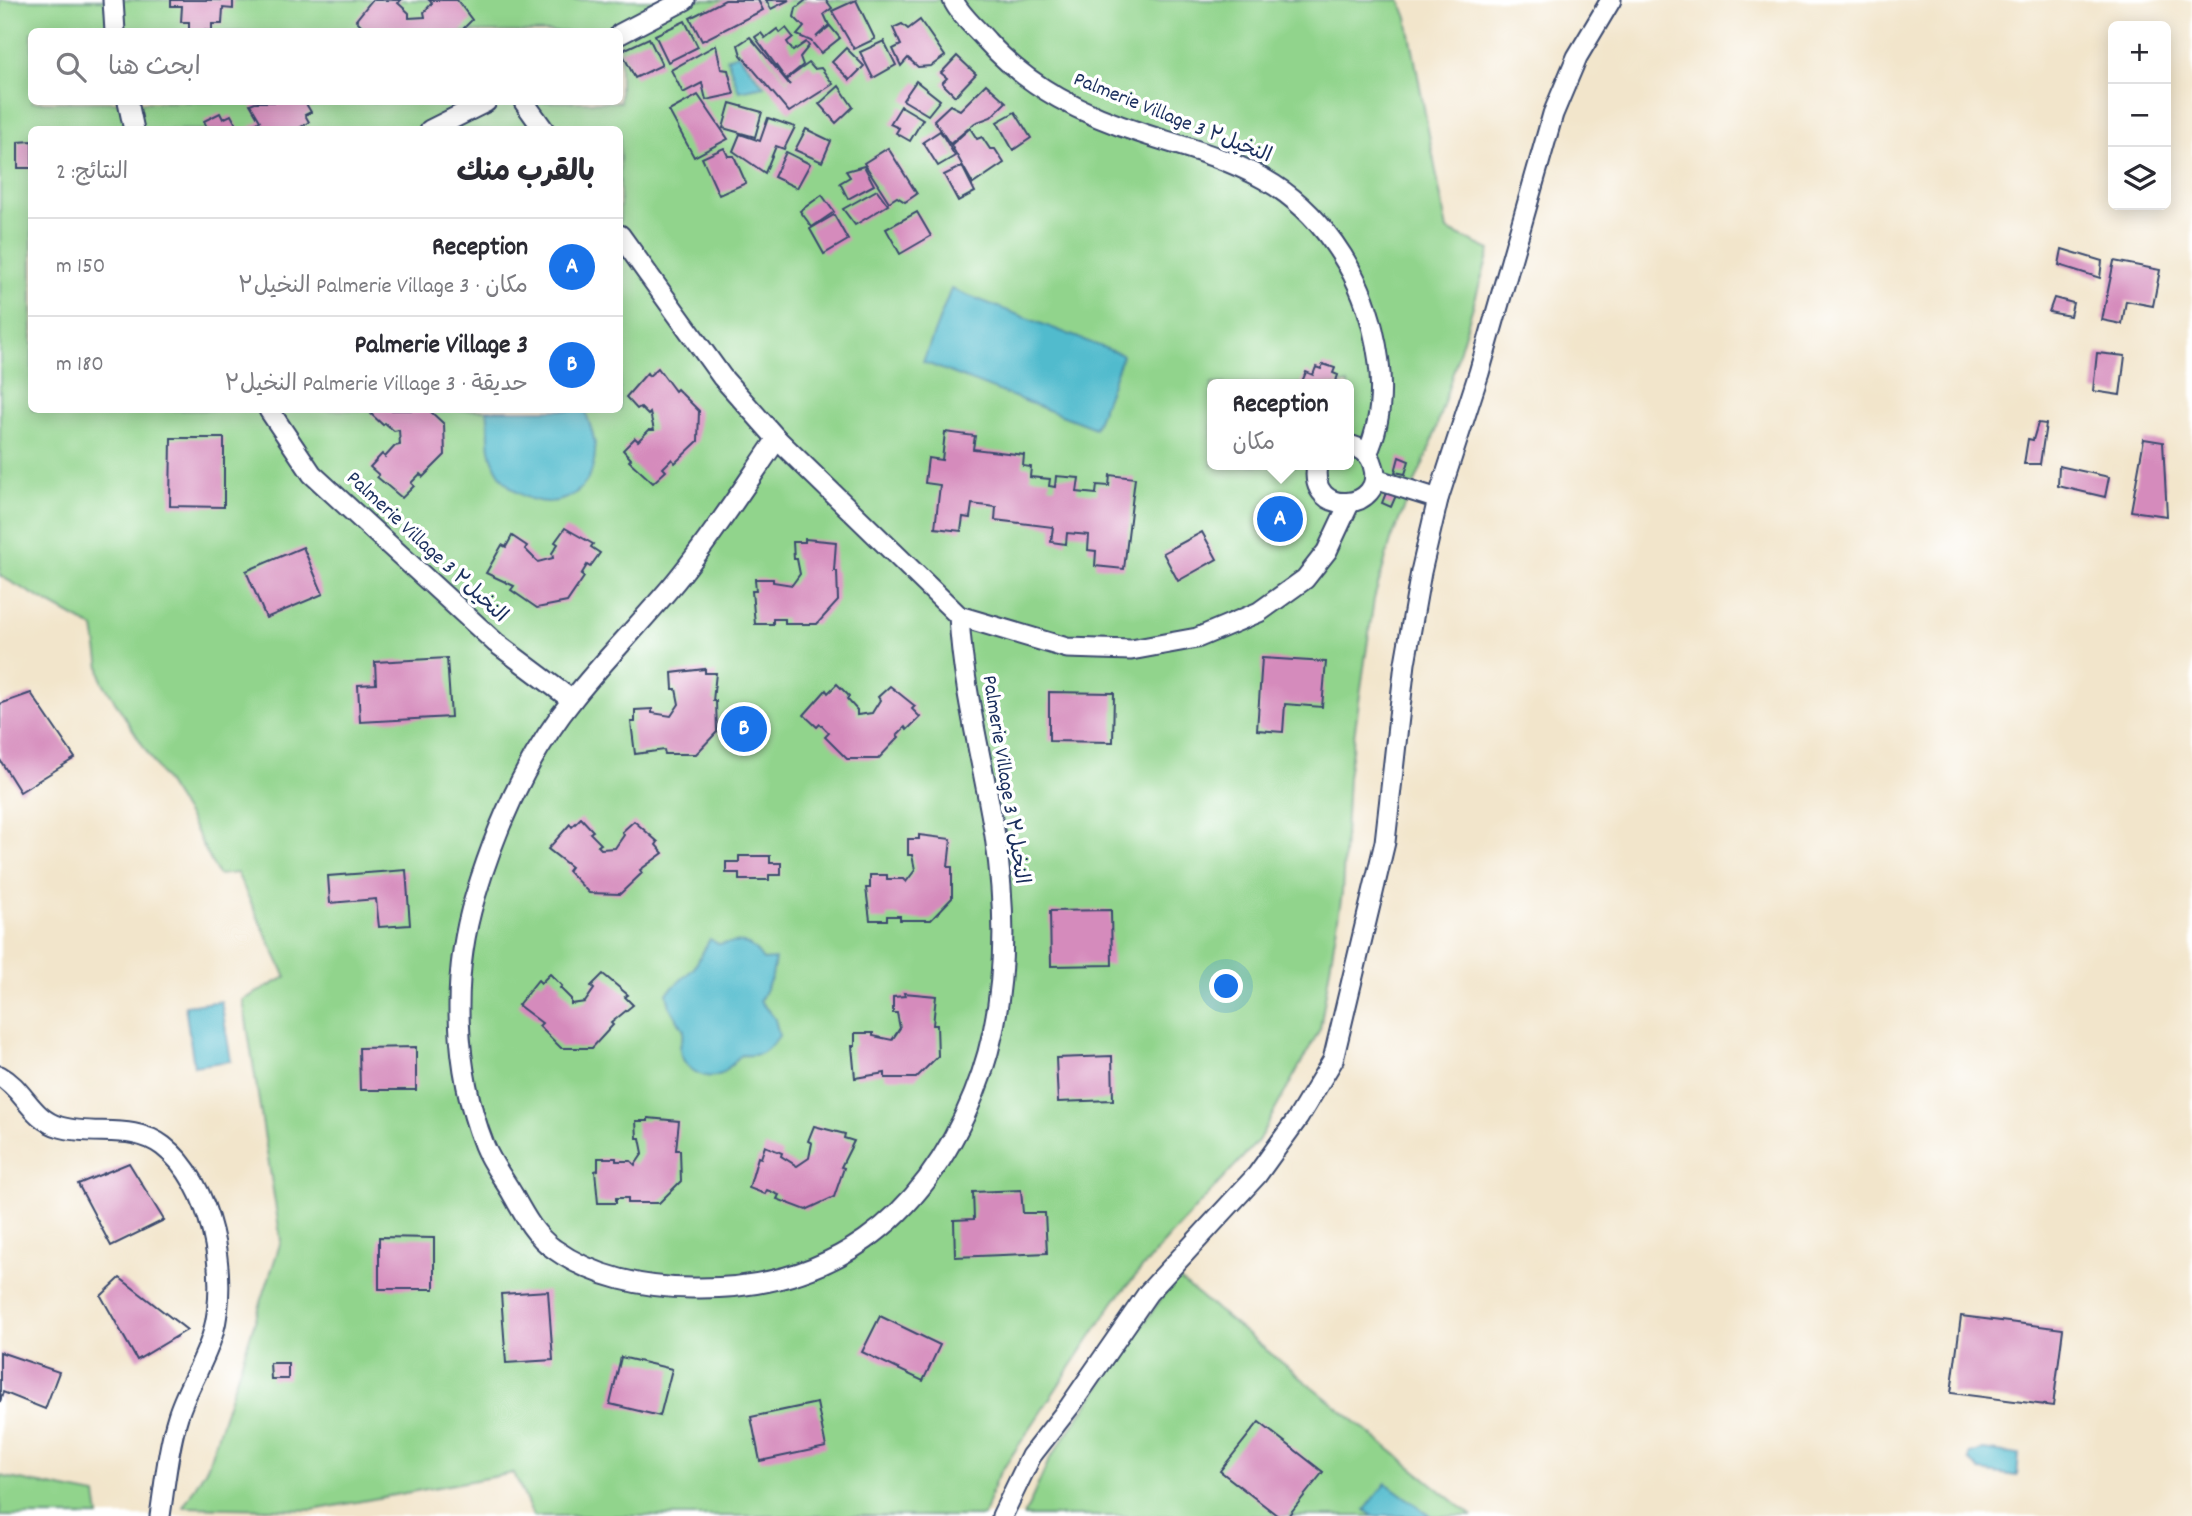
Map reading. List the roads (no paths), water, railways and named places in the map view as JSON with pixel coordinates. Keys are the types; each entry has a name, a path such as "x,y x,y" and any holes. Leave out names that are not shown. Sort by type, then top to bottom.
{"street":[{"path":"113,0 116,28"},
{"path":"623,32 685,0"},
{"name":"Palmerie Village 3 النخيل٣","path":"953,0 1017,72 1067,104 1142,133 1199,150 1265,179 1305,211 1341,252 1367,304 1380,359 1381,387 1376,435 1367,454"},
{"path":"1002,1516 1031,1457 1070,1406 1148,1293 1256,1175 1298,1118 1333,1060 1385,842 1405,663 1420,572 1438,499 1490,334 1553,114 1577,57 1611,0"},
{"path":"129,105 133,126"},
{"path":"438,126 480,105"},
{"path":"526,105 541,126"},
{"path":"623,239 722,377 777,439 959,616 1068,648 1131,650 1196,638 1259,612 1305,579 1327,551 1349,504"},
{"name":"Palmerie Village 3 النخيل٣","path":"271,413 312,474 496,643 572,700"},
{"name":"Palmerie Village 3 النخيل٣","path":"777,439 679,578 572,700 541,745 503,814 474,900 458,974 462,1048 471,1103 485,1149 525,1219 552,1248 631,1283 733,1289 797,1276 851,1250 886,1224 935,1170 974,1093 993,1026 1003,968 995,834 965,688 959,616"},
{"path":"1316,470 1318,487 1337,503 1349,504 1361,499 1370,491 1374,466 1367,454 1354,448"},
{"path":"1374,479 1438,499"},
{"path":"0,1076 8,1080 40,1118 59,1127 99,1133 131,1131 162,1146 188,1174 205,1207 218,1252 219,1293 214,1331 177,1418 160,1516"}],"water":[{"path":"738,54 764,86 739,91 727,58"},
{"path":"951,289 1123,355 1095,428 923,362"},
{"path":"487,413 586,413 595,452 591,473 580,489 566,498 550,502 533,500 516,492 502,478 492,458"},
{"path":"710,939 718,944 744,943 753,948 763,960 775,959 772,976 760,1001 775,1019 779,1036 764,1052 742,1055 721,1074 714,1076 694,1071 684,1060 680,1047 684,1030 670,1007 667,993 694,968"},
{"path":"221,1001 231,1061 194,1066 185,1006"},
{"path":"1983,1450 2019,1455 2017,1476 1980,1471 1969,1460 1969,1454"},
{"path":"1386,1483 1431,1516 1373,1516 1365,1510"}],"place":[{"name":"Reception","path":"1280,519"},
{"name":"Palmerie Village 3","path":"744,729"}]}
